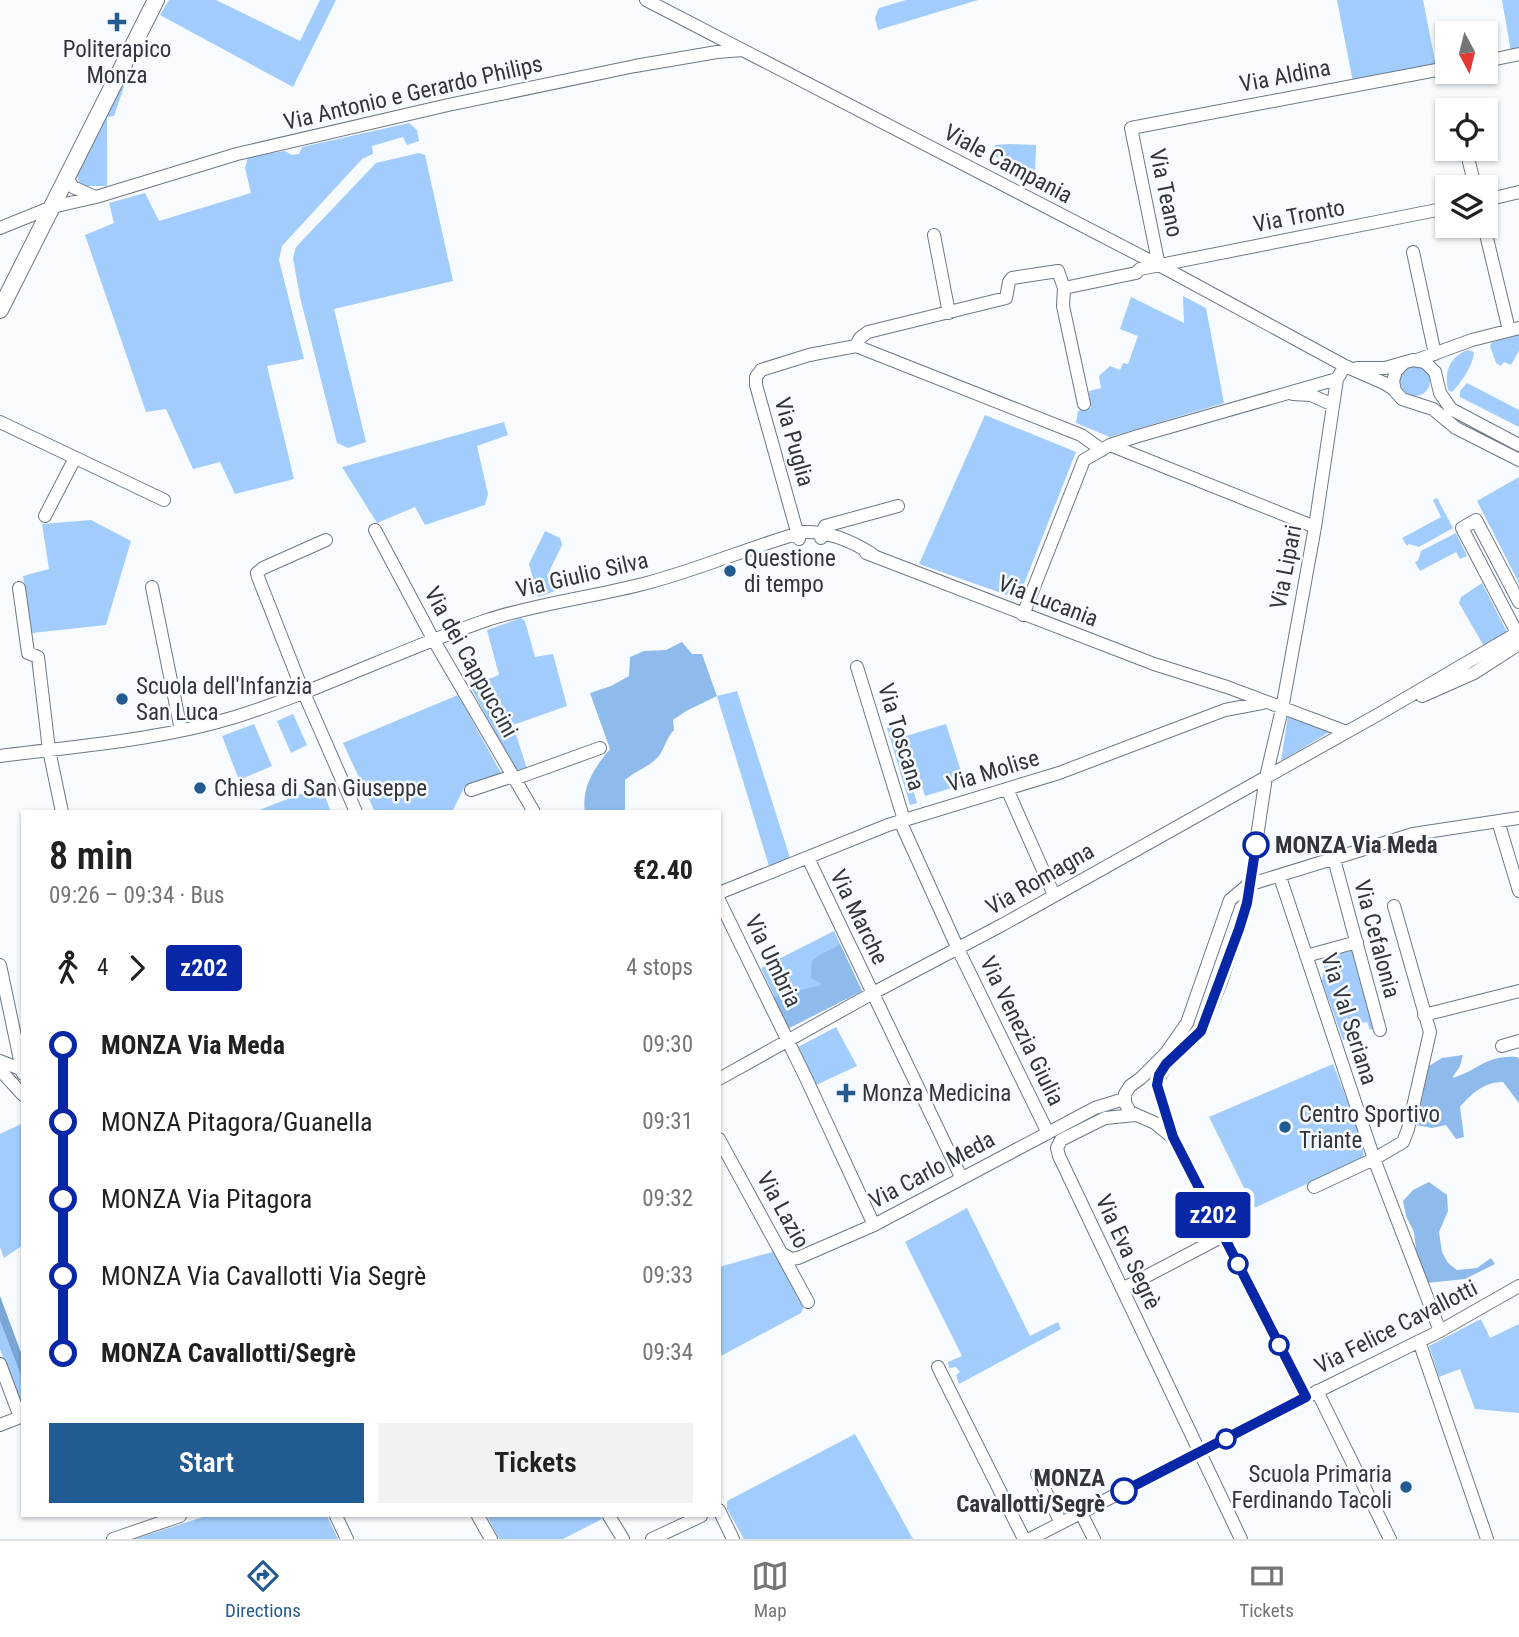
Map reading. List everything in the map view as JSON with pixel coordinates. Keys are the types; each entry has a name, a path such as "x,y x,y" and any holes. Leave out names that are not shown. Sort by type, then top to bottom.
{"main road":[{"path":"0,310 156,0"}],"street":[{"name":"Viale Campania","path":"646,0 1395,390"},
{"name":"Via Antonio e Gerardo Philips","path":"0,228 52,206 96,197 237,154 448,105 635,66 744,50"},
{"path":"1498,58 1519,54"},
{"name":"Via Aldina","path":"1131,128 1435,70"},
{"name":"Via Teano","path":"1131,128 1159,266"},
{"path":"67,178 73,187 96,197"},
{"path":"1498,197 1519,192"},
{"name":"Via Tronto","path":"1064,288 1435,210"},
{"path":"18,221 38,235"},
{"path":"934,235 949,313"},
{"path":"1487,238 1514,329"},
{"path":"1413,252 1435,354"},
{"name":"Via Puglia","path":"798,537 756,385 756,377 761,370 839,348 856,346 860,338 868,332 1006,298 1012,278 1055,270 1060,272 1064,288"},
{"path":"1064,288 1063,306 1084,404"},
{"name":"Viale Campania","path":"1347,367 1385,368 1514,329"},
{"path":"1413,403 1429,399 1435,391 1443,360 1462,344"},
{"path":"856,346 1106,447 1315,527"},
{"path":"1519,445 1451,410 1429,365 1410,362 1394,376 1395,390 1402,399 1433,409 1456,428 1519,460"},
{"name":"Via Lipari","path":"1266,777 1282,709 1315,527 1337,379 1347,367"},
{"path":"1023,615 1084,460 1106,447 1337,379"},
{"path":"1283,395 1311,395 1333,405"},
{"path":"0,422 164,500"},
{"path":"45,516 75,458"},
{"name":"Via Giulio Silva","path":"0,756 181,730 234,717 304,692 433,639 528,608 651,582 757,545 821,535 825,526 835,522 898,506"},
{"path":"1518,637 1515,618 1462,528 1476,520 1519,602"},
{"name":"Via dei Cappuccini","path":"375,530 433,639 533,810"},
{"name":"Via Lucania","path":"821,535 860,546 872,554 1023,615 1266,702"},
{"path":"326,540 257,573 304,692 355,810"},
{"path":"152,587 181,730"},
{"path":"19,588 28,653 38,657 49,750 62,810"},
{"name":"Via Romagna","path":"721,1078 1347,732 1458,674 1518,637"},
{"name":"Via Toscana","path":"857,667 902,821 958,949"},
{"path":"1209,683 1223,694 1229,709"},
{"path":"1266,702 1347,732"},
{"name":"Via Molise","path":"721,892 902,821 1109,755 1229,709 1266,702"},
{"path":"471,790 600,748"},
{"path":"1266,777 1247,903 1239,929 1201,1031 1162,1069 1157,1080 1159,1095 1173,1137 1223,1236 1390,1539"},
{"path":"1007,789 1054,895"},
{"path":"1248,885 1413,834 1519,818"},
{"path":"1498,821 1519,891"},
{"name":"Via Marche","path":"808,858 961,1177"},
{"name":"Via Cefalonia","path":"1334,859 1380,1030"},
{"name":"Via Val Seriana","path":"1279,877 1374,1159 1440,1331"},
{"name":"Via Carlo Meda","path":"1099,1107 1118,1091 1132,1084 1166,1053 1187,1023 1230,900 1248,885"},
{"name":"Via Umbria","path":"721,904 874,1224"},
{"path":"1314,1187 1403,1142 1408,1129 1430,1032 1394,906"},
{"path":"1306,956 1357,942"},
{"name":"Via Venezia Giulia","path":"958,949 1048,1133"},
{"path":"0,965 21,1066"},
{"path":"1424,1015 1519,991"},
{"path":"1502,1046 1519,1041"},
{"path":"0,1061 21,1071"},
{"path":"0,1070 21,1093"},
{"path":"1132,1084 1148,1082 1159,1095 1158,1107 1153,1113 1137,1116"},
{"name":"Via Carlo Meda","path":"783,1254 791,1259 798,1258 874,1224 1099,1107 1124,1099 1132,1084"},
{"path":"1124,1099 1127,1109 1155,1123 1173,1137"},
{"name":"Via Eva Segrè","path":"1137,1116 1101,1119 1061,1140 1057,1148 1241,1539"},
{"name":"Via Lazio","path":"721,1143 808,1302"},
{"path":"1122,1289 1223,1236"},
{"name":"Via Felice Cavallotti","path":"1030,1539 1311,1394 1440,1331 1519,1286"},
{"path":"1419,1341 1488,1539"},
{"path":"0,1364 21,1416 0,1424"},
{"path":"938,1367 1024,1539"},
{"path":"1037,1474 1061,1523"},
{"path":"1081,1513 1094,1539"},
{"path":"721,1514 733,1539"},
{"path":"113,1539 177,1517"},
{"path":"336,1517 347,1539"},
{"path":"479,1517 491,1539"},
{"path":"610,1517 623,1539"},
{"path":"652,1539 699,1517"}],"shaded area":[{"path":"169,0 216,0 300,41 320,0 336,0 293,87 160,15"},
{"path":"906,0 978,0 878,30 875,18 879,8"},
{"path":"1337,0 1423,0 1435,66 1353,82"},
{"path":"1502,0 1519,0 1519,51 1511,52"},
{"path":"126,81 114,116 107,117 107,186 86,186 79,182 77,176 122,86"},
{"path":"409,123 417,130 419,141 407,145 403,137 372,146 373,154 362,159 282,246 279,260 304,359 267,366 294,479 235,494 220,462 193,469 166,409 146,412 85,235 114,223 109,203 145,193 159,221 251,193 245,168 248,157 285,151 292,155 299,154 302,147"},
{"path":"995,145 1036,145 1035,177 991,154"},
{"path":"419,153 425,155 453,281 334,309 366,442 348,448 337,443 300,297 293,258 296,247 376,163"},
{"path":"1183,296 1206,308 1224,403 1110,437 1076,423 1078,411 1091,408 1089,391 1101,388 1099,376 1110,366 1120,370 1123,363 1128,364 1138,336 1120,329 1131,297 1184,323"},
{"path":"1519,333 1519,351 1511,365 1504,362 1501,366 1496,363 1491,343"},
{"path":"1467,350 1474,352 1471,363 1452,392 1448,390 1447,383 1449,366"},
{"path":"1415,366 1426,370 1430,381 1426,392 1415,396 1404,392 1400,381 1404,370"},
{"path":"1467,383 1519,410 1519,427 1460,397 1460,391"},
{"path":"985,415 1076,452 1018,599 919,564"},
{"path":"504,422 508,435 477,446 488,494 485,505 425,525 415,507 377,523 342,467"},
{"path":"1519,477 1519,583 1477,501"},
{"path":"1437,498 1453,528 1419,547 1409,544 1407,546 1402,538 1441,517 1433,500"},
{"path":"91,520 131,541 106,625 32,633 23,576 49,569 42,524"},
{"path":"545,531 560,538 562,545 547,576 562,581 564,588 538,597 529,564"},
{"path":"1456,533 1467,556 1460,559 1456,552 1420,571 1415,562 1418,561 1421,551"},
{"path":"1482,583 1508,634 1485,648 1459,603 1461,597"},
{"path":"521,618 525,621 535,657 553,654 567,706 513,725 527,769 517,773 470,686 499,675 487,630"},
{"path":"682,642 692,654 702,654 717,696 673,720 674,730 658,757 625,780 625,810 585,810 587,786 594,770 610,749 590,693 629,676 630,657 644,651 666,650"},
{"path":"737,691 790,858 769,866 717,696"},
{"path":"458,695 501,773 465,786 453,810 374,810 343,743"},
{"path":"293,714 307,745 291,753 277,721"},
{"path":"1288,715 1333,730 1281,761"},
{"path":"254,724 272,766 239,780 222,736"},
{"path":"946,724 965,784 925,796 906,736"},
{"path":"893,726 917,803 910,805 887,728"},
{"path":"321,786 330,810 259,810"},
{"path":"834,931 862,991 789,1028 761,968"},
{"path":"840,944 862,991 789,1028 773,997 822,984 811,978 812,961"},
{"path":"1354,950 1376,1028 1370,1030 1367,1022 1352,1025 1353,1036 1343,1040 1322,981 1325,958"},
{"path":"836,1027 857,1066 816,1085 798,1047"},
{"path":"1463,1055 1452,1078 1490,1060 1517,1057 1519,1103 1503,1082 1496,1082 1479,1089 1460,1107 1464,1137 1456,1139 1446,1125 1432,1128 1416,1125 1429,1066 1442,1058"},
{"name":"Centro Sportivo Triante","path":"1333,1064 1361,1136 1364,1158 1254,1208 1209,1117"},
{"path":"21,1124 21,1246 4,1258 0,1247 0,1134"},
{"path":"1429,1182 1447,1195 1448,1211 1439,1232 1442,1252 1448,1263 1457,1270 1477,1268 1491,1258 1495,1264 1465,1279 1427,1283 1417,1259 1414,1232 1406,1216 1403,1201 1413,1190"},
{"path":"967,1208 1030,1336 1058,1322 1061,1329 959,1384 956,1375 960,1372 956,1367 949,1368 948,1362 962,1356 905,1242"},
{"path":"776,1251 805,1304 801,1313 721,1356 721,1266"},
{"path":"0,1296 21,1353 21,1376 0,1321"},
{"path":"1481,1319 1490,1338 1519,1324 1519,1413 1475,1409 1460,1369 1439,1377 1429,1346"},
{"path":"0,1321 21,1376 21,1406 0,1349"},
{"path":"855,1434 913,1539 744,1539 727,1509 727,1501"},
{"path":"203,1517 327,1517 338,1539 135,1539"},
{"path":"488,1517 602,1519 563,1539 499,1539"}],"bus line":[{"name":"z202","path":"1124,1491 1306,1397 1173,1137 1157,1085 1159,1075 1166,1064 1201,1031 1221,982 1247,903 1256,845"}],"place":[{"name":"Politerapico Monza","path":"117,22"},
{"name":"Questione di tempo","path":"730,571"},
{"name":"Scuola dell'Infanzia San Luca","path":"122,699"},
{"name":"Chiesa di San Giuseppe","path":"200,788"},
{"name":"MONZA Via Meda","path":"1256,845"},
{"name":"Monza Medicina","path":"846,1093"},
{"name":"Centro Sportivo Triante","path":"1285,1127"},
{"name":"Scuola Primaria Ferdinando Tacoli","path":"1406,1487"},
{"name":"MONZA Cavallotti/Segrè","path":"1124,1491"}]}
